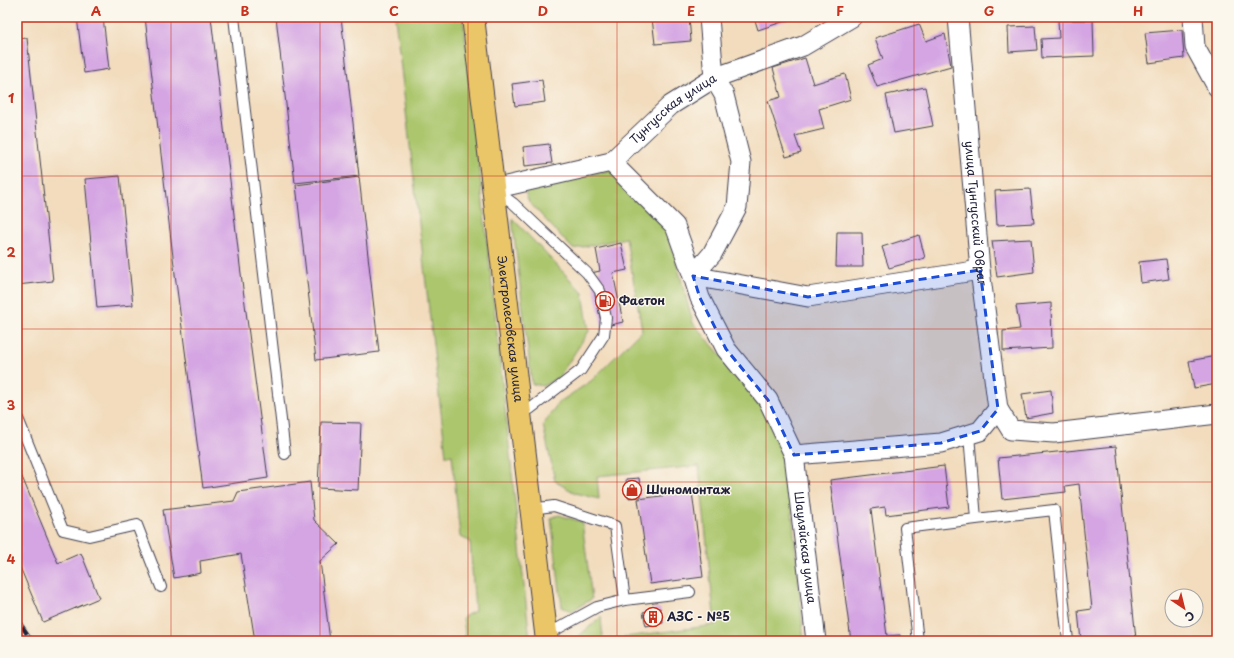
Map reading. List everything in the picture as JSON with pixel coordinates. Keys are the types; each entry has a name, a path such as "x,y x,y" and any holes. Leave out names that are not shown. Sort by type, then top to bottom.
{"main road":[{"name":"Электролесовская улица","path":"473,17 547,638"}],"street":[{"path":"693,276 712,254 737,207 741,162 724,95 714,78 709,17"},
{"name":"Тунгусская улица","path":"611,162 671,105 714,78 803,46 852,17"},
{"name":"улица Тунгусский Овраг","path":"958,17 980,270 998,409"},
{"path":"1193,17 1195,47 1217,87"},
{"path":"493,189 611,162"},
{"name":"Шауляйская улица","path":"611,162 674,226 700,298 726,349 768,400 794,455 816,641"},
{"path":"693,276 808,297 980,270"},
{"path":"794,455 941,443 980,431 998,409 1011,430 1054,433 1217,414"}],"lane":[{"path":"234,17 285,454"},
{"path":"493,189 513,203 587,272 600,291 606,318 604,335 581,370 530,408 520,412"},
{"path":"17,416 63,530 89,536 137,525 161,586"},
{"path":"969,435 976,519"},
{"path":"531,509 554,506 615,526 625,600"},
{"path":"918,641 906,528 1054,510 1068,641"},
{"path":"547,638 597,607 625,600 690,592"}],"highlighted area":[{"path":"980,270 998,409 980,431 941,443 794,455 768,400 726,349 700,298 693,276 808,297"}],"green space":[{"path":"395,17 463,17 530,641 466,641 463,617 475,611 470,541 460,537 452,455 446,456"},
{"path":"611,170 668,231 693,323 763,404 787,457 804,641 573,641 601,617 603,640 715,625 699,466 597,476 599,499 575,493 555,481 543,425 558,403 591,381 642,330 626,238 573,249 529,202 525,192 530,187"},
{"path":"512,218 583,293 589,331 559,377 543,386 532,384"},
{"path":"559,515 582,522 592,599 571,611 562,607 551,518"}],"building":[{"path":"77,17 103,17 109,69 84,73"},
{"path":"145,17 211,17 240,266 268,478 203,488 175,274"},
{"path":"276,17 341,17 359,176 295,183"},
{"path":"689,17 691,41 655,44 652,18"},
{"path":"754,17 787,17 788,20 758,30"},
{"path":"1058,20 1093,20 1094,56 1042,58 1041,39 1059,38"},
{"path":"919,24 926,41 945,34 951,66 877,87 868,65 883,59 875,38"},
{"path":"1035,26 1037,50 1009,52 1008,27"},
{"path":"1182,30 1184,58 1149,63 1145,33"},
{"path":"27,38 53,281 17,285 17,39"},
{"path":"805,58 813,84 845,74 851,99 819,109 824,129 795,136 801,153 786,157 768,101 781,97 773,68"},
{"path":"542,80 545,102 515,106 512,84"},
{"path":"925,87 933,126 894,133 886,95"},
{"path":"549,144 552,163 525,166 523,147"},
{"path":"120,176 133,305 97,308 85,179"},
{"path":"359,177 379,352 316,360 296,185"},
{"path":"1030,189 1034,223 997,225 995,191"},
{"path":"837,232 862,232 863,267 836,267"},
{"path":"919,235 925,258 889,268 882,247"},
{"path":"1031,239 1034,272 997,277 992,241"},
{"path":"621,243 627,270 613,273 623,322 602,327 591,273 600,271 596,249"},
{"path":"1166,259 1169,279 1141,283 1139,262"},
{"path":"1051,303 1052,348 1003,351 1003,331 1020,329 1016,306"},
{"path":"1216,356 1217,384 1194,388 1189,361"},
{"path":"1051,390 1053,413 1026,418 1022,394"},
{"path":"321,422 361,423 358,490 318,488"},
{"path":"1116,446 1136,639 1081,641 1078,611 1092,609 1079,484 1065,486 1066,492 1002,499 998,458"},
{"path":"17,465 58,563 81,553 99,598 43,622 17,560"},
{"path":"944,466 949,507 886,515 885,507 871,509 887,636 900,635 901,641 851,641 830,480"},
{"path":"639,478 641,497 628,498 626,479"},
{"path":"310,482 314,520 339,544 320,561 330,641 255,641 241,554 200,561 201,573 174,578 163,510 234,501 238,492"},
{"path":"692,492 703,577 650,584 638,499"},
{"name":"АЗС - №5","path":"660,608 663,623 646,626 643,612"}],"railway":[{"path":"17,619 32,641"}],"place":[{"name":"Фаетон","path":"605,301"},
{"name":"Шиномонтаж","path":"632,490"},
{"name":"АЗС - №5","path":"653,617"}]}
